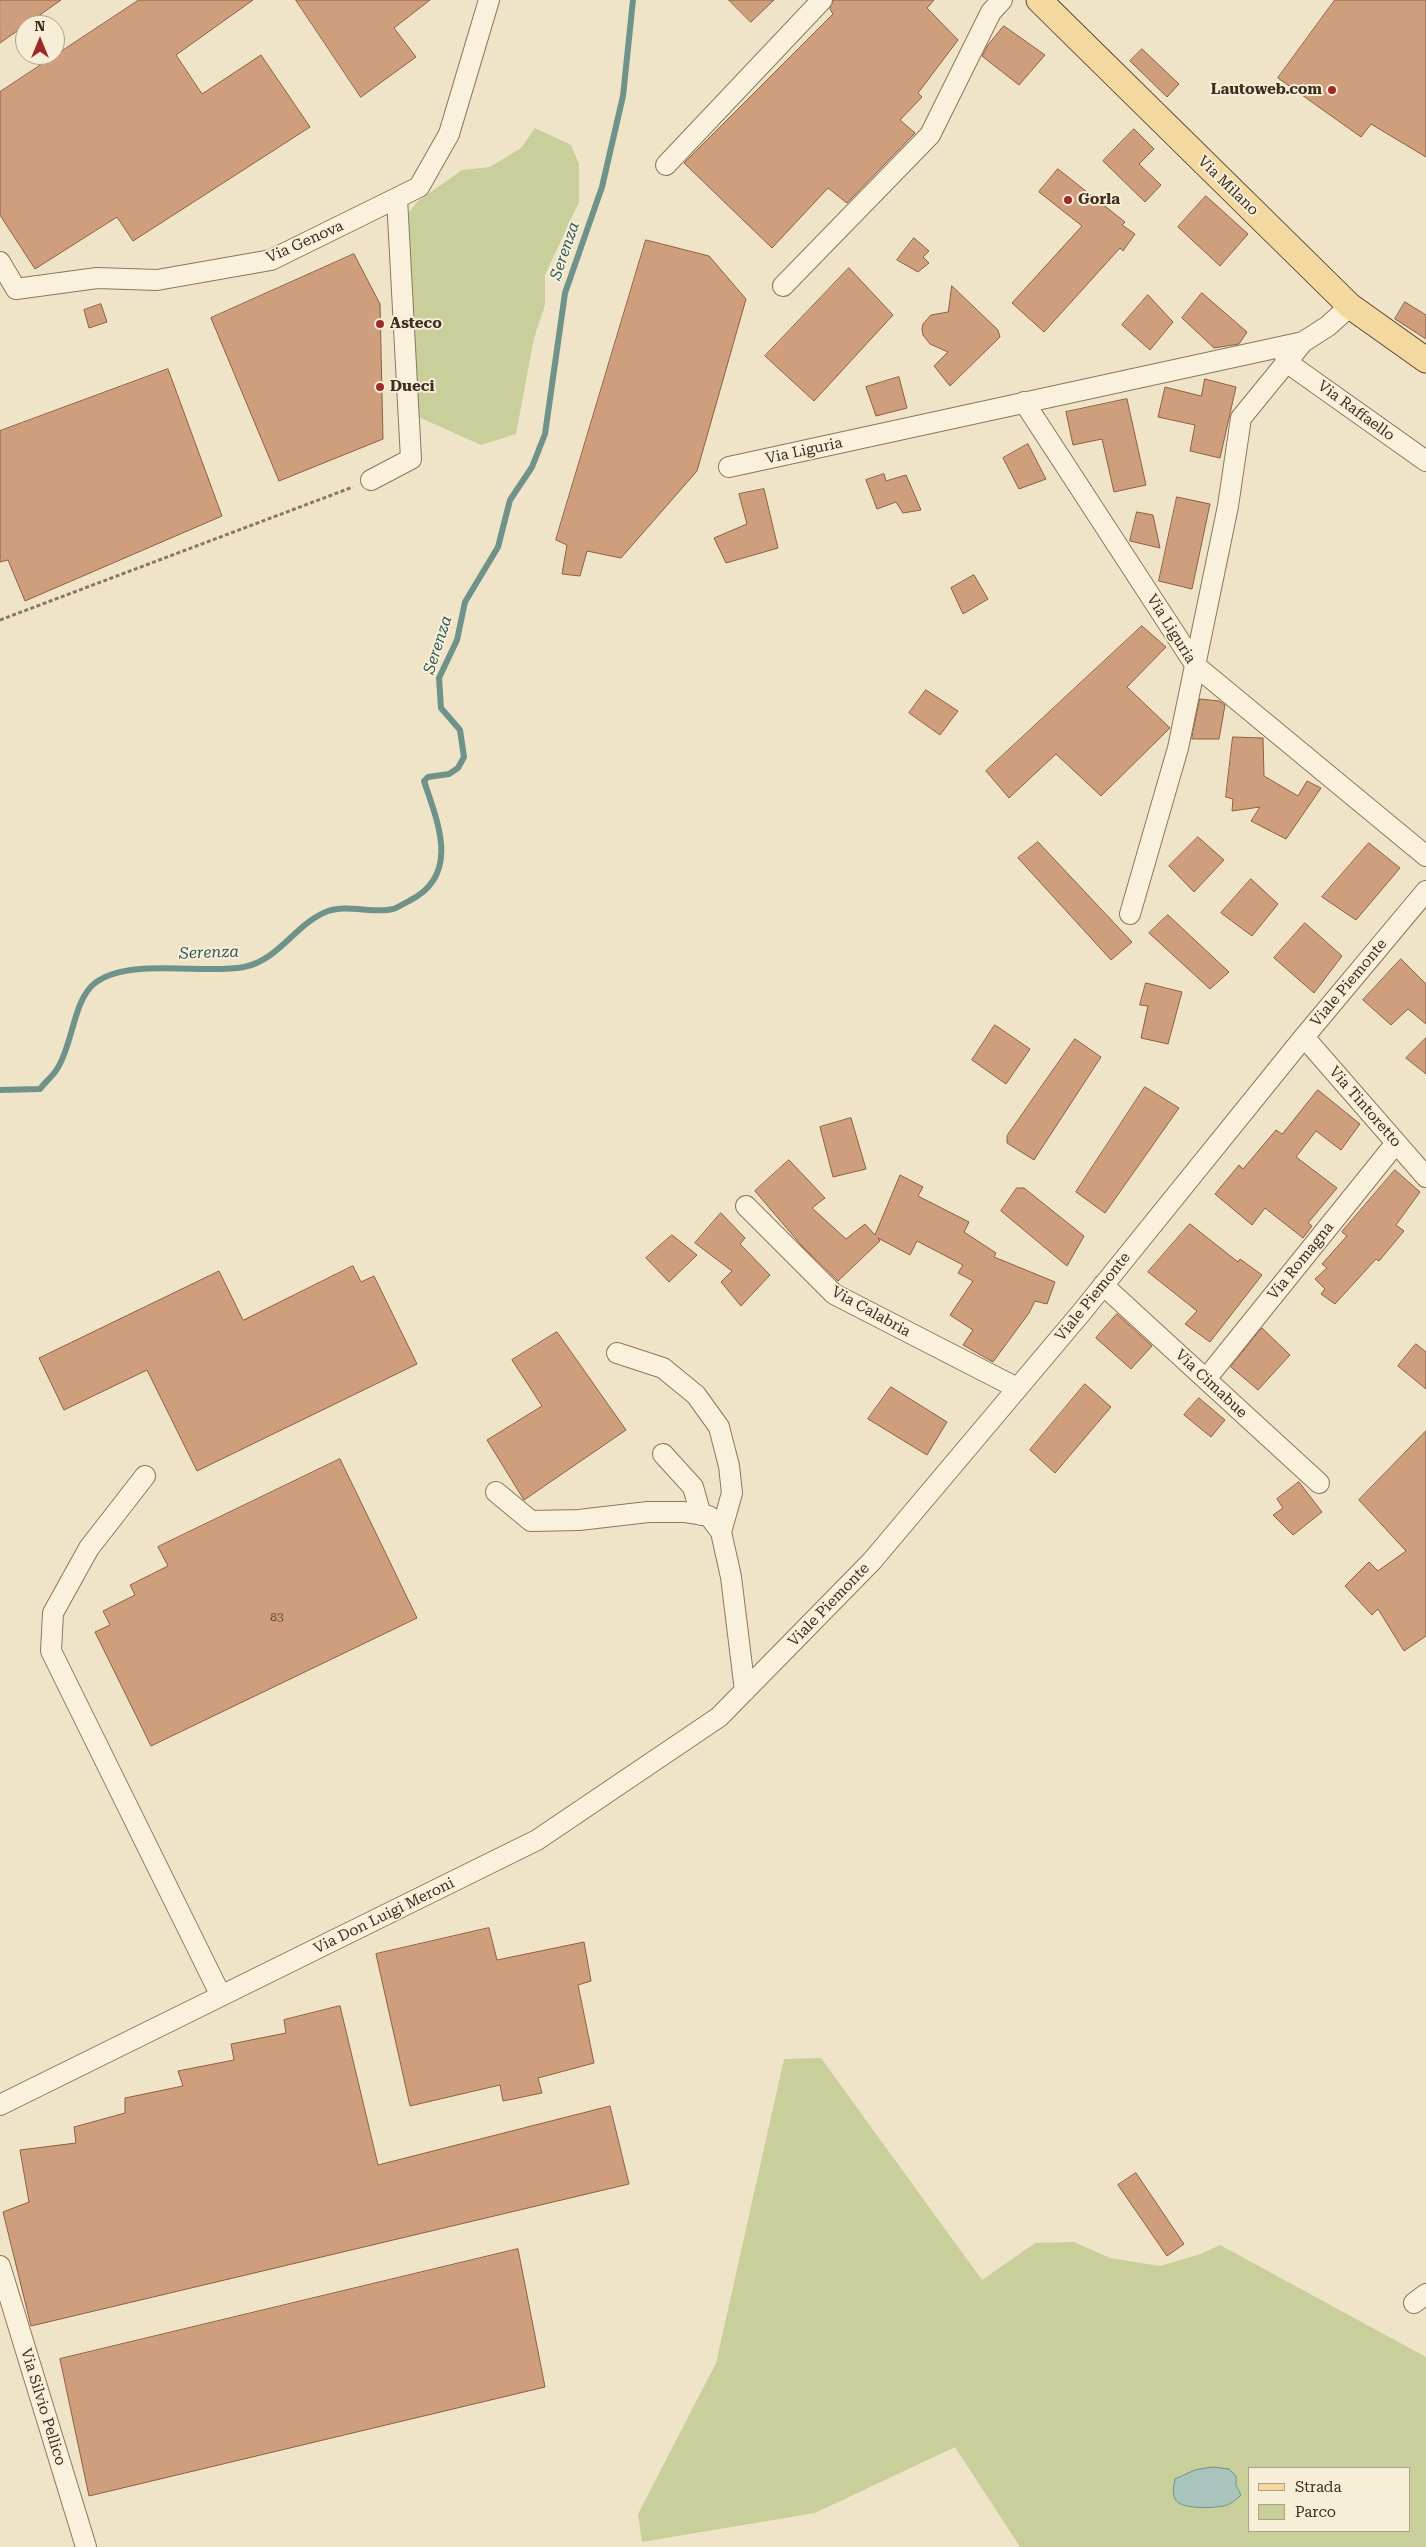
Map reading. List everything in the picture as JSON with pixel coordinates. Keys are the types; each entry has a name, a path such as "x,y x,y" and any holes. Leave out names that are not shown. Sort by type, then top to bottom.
{"main road":[{"name":"Via Milano","path":"1039,0 1350,306 1426,360"}],"street":[{"name":"Via Genova","path":"0,262 16,289 97,278 157,280 270,260 419,187 449,134 489,0"},
{"path":"666,164 822,0"},
{"path":"783,286 930,135 991,12 1002,0"},
{"path":"371,480 411,459 397,198"},
{"name":"Via Liguria","path":"730,467 1303,342 1328,326 1350,306"},
{"path":"1303,342 1285,361 1240,418 1228,506 1196,666 1426,856"},
{"name":"Via Raffaello","path":"1285,361 1426,461"},
{"name":"Via Liguria","path":"1024,402 1196,666 1178,748 1130,914"},
{"name":"Viale Piemonte","path":"746,1691 872,1561 1104,1284 1304,1037 1426,891"},
{"name":"Via Tintoretto","path":"1304,1037 1426,1177"},
{"name":"Via Romagna","path":"1206,1379 1396,1143"},
{"name":"Via Calabria","path":"746,1206 834,1294 1018,1388"},
{"name":"Via Cimabue","path":"1104,1284 1319,1483"},
{"path":"617,1353 663,1368 696,1395 719,1427 730,1466 732,1493 721,1532"},
{"path":"663,1454 693,1488 701,1515"},
{"path":"145,1476 89,1548 52,1613 51,1651 221,1996"},
{"path":"496,1492 531,1520 579,1520 648,1512 684,1512 709,1516 721,1532 731,1577 746,1691"},
{"name":"Via Don Luigi Meroni","path":"0,2105 537,1840 720,1717 746,1691"},
{"name":"Via Silvio Pellico","path":"0,2266 86,2547"}],"path":[{"path":"0,620 371,480"}],"green space":[{"path":"535,128 571,145 579,164 579,202 545,275 545,305 534,338 516,434 481,445 414,415 405,226 409,212 418,201 462,170 490,167 521,148"},
{"path":"821,2058 982,2280 1035,2243 1074,2242 1110,2258 1160,2266 1201,2254 1220,2245 1426,2357 1426,2547 1020,2547 955,2447 815,2513 642,2542 638,2514 716,2363 784,2059"}],"water":[{"path":"1213,2467 1229,2469 1236,2476 1236,2485 1241,2495 1231,2503 1219,2507 1190,2507 1178,2503 1174,2494 1175,2479 1195,2470"}],"building":[{"path":"0,0 61,0 40,15 15,15 15,32 0,43"},
{"path":"139,0 253,0 176,55 202,94 261,55 310,127 133,241 117,217 35,269 0,215 0,92 41,65 65,65 65,49"},
{"path":"296,0 430,0 394,28 416,57 361,97"},
{"path":"729,0 774,0 751,22"},
{"path":"834,0 934,0 927,8 958,40 918,93 922,97 900,120 915,133 847,203 828,188 772,248 684,163 833,14 830,9"},
{"path":"1335,0 1426,0 1426,157 1371,124 1361,137 1278,78"},
{"path":"1004,26 1045,55 1019,85 982,56 988,45"},
{"path":"1142,49 1179,84 1167,97 1130,61"},
{"path":"1134,129 1154,149 1139,164 1161,185 1145,202 1103,161"},
{"path":"1058,169 1125,222 1122,225 1135,234 1123,251 1120,248 1044,332 1012,303 1082,226 1039,192"},
{"path":"1206,196 1248,234 1220,266 1178,227"},
{"path":"914,238 929,251 923,257 929,263 918,272 897,260"},
{"path":"646,240 709,256 746,299 697,471 621,558 587,551 580,576 562,574 567,545 556,540"},
{"path":"354,254 380,304 383,439 279,481 211,318"},
{"path":"849,268 893,315 814,401 765,356"},
{"path":"952,286 998,330 1000,337 950,386 934,366 948,352 930,344 923,335 922,329 923,324 931,315 948,312"},
{"path":"1202,293 1247,332 1239,344 1214,348 1182,318"},
{"path":"1148,295 1173,322 1150,350 1122,325"},
{"path":"1405,302 1426,315 1426,339 1395,319"},
{"path":"101,304 107,322 89,328 84,310"},
{"path":"168,369 222,516 25,601 8,560 0,562 0,431"},
{"path":"899,377 907,408 876,416 866,387"},
{"path":"1205,379 1236,387 1220,458 1190,451 1195,425 1158,417 1165,387 1201,396"},
{"path":"1127,399 1146,485 1114,492 1102,439 1073,445 1066,412"},
{"path":"1028,444 1046,479 1019,489 1003,458"},
{"path":"884,474 886,481 906,475 921,510 903,513 896,502 877,509 866,480"},
{"path":"764,489 778,548 726,563 714,538 747,524 739,494"},
{"path":"1177,497 1210,504 1192,589 1159,581"},
{"path":"1137,512 1153,515 1160,548 1130,541"},
{"path":"974,575 988,599 963,614 951,588"},
{"path":"1142,626 1166,647 1127,687 1170,728 1101,796 1056,754 1009,798 986,771"},
{"path":"926,690 958,711 940,735 909,713"},
{"path":"1200,699 1219,701 1225,705 1219,739 1192,739"},
{"path":"1233,737 1263,738 1264,776 1298,796 1307,781 1321,788 1286,839 1251,821 1260,807 1232,811 1233,799 1226,797"},
{"path":"1198,837 1224,860 1194,892 1169,866"},
{"path":"1038,842 1132,942 1111,960 1018,858"},
{"path":"1369,843 1400,868 1356,920 1322,897"},
{"path":"1251,879 1278,904 1252,936 1221,913"},
{"path":"1168,915 1229,972 1210,989 1149,933"},
{"path":"1305,923 1342,956 1314,993 1274,958"},
{"path":"1401,959 1426,984 1426,1024 1408,1009 1391,1025 1363,1000"},
{"path":"1146,983 1182,992 1168,1044 1141,1038 1148,1006 1140,1005"},
{"path":"995,1025 1030,1049 1006,1084 972,1060"},
{"path":"1426,1038 1426,1074 1406,1058"},
{"path":"1075,1039 1101,1057 1034,1160 1007,1143 1007,1136"},
{"path":"1145,1087 1179,1108 1105,1213 1076,1192"},
{"path":"1318,1090 1360,1124 1341,1150 1316,1131 1296,1157 1337,1188 1308,1223 1312,1226 1303,1238 1265,1208 1252,1225 1215,1194 1239,1165 1243,1169 1276,1130 1282,1134"},
{"path":"851,1118 866,1169 833,1177 820,1127"},
{"path":"789,1160 825,1198 812,1208 846,1239 865,1224 875,1235 900,1175 923,1187 918,1196 969,1222 964,1232 996,1253 994,1257 1055,1282 1047,1304 1035,1301 1029,1313 993,1362 963,1345 973,1330 950,1315 973,1281 958,1273 963,1265 917,1241 910,1255 878,1238 880,1241 838,1281 802,1246 755,1191"},
{"path":"1395,1170 1420,1192 1396,1225 1404,1231 1379,1261 1376,1259 1335,1304 1321,1294 1325,1289 1315,1279 1327,1268 1322,1264 1347,1236 1342,1232"},
{"path":"1017,1188 1024,1188 1084,1236 1067,1266 1001,1211"},
{"path":"721,1213 745,1238 740,1244 770,1275 741,1306 721,1282 732,1271 695,1243"},
{"path":"1190,1224 1238,1262 1240,1259 1262,1275 1210,1342 1185,1324 1197,1311 1148,1272"},
{"path":"672,1235 697,1255 669,1282 646,1258"},
{"path":"353,1266 361,1282 374,1276 417,1364 197,1471 147,1370 64,1410 39,1358 219,1271 243,1320"},
{"path":"1117,1314 1152,1346 1131,1369 1096,1338"},
{"path":"1262,1328 1290,1355 1258,1390 1231,1367"},
{"path":"557,1332 626,1430 524,1500 487,1440 542,1406 512,1360"},
{"path":"1416,1344 1426,1352 1426,1389 1398,1366"},
{"path":"1085,1384 1111,1407 1055,1473 1030,1450"},
{"path":"891,1387 947,1422 927,1455 868,1419"},
{"path":"1199,1398 1225,1420 1211,1437 1184,1415"},
{"path":"1426,1431 1426,1636 1404,1651 1378,1609 1372,1615 1345,1586 1369,1562 1378,1571 1406,1551 1359,1500"},
{"path":"340,1459 417,1618 151,1746 95,1632 110,1625 103,1611 135,1595 130,1585 168,1566 158,1547"},
{"path":"1299,1482 1322,1512 1293,1535 1273,1515 1283,1508 1277,1499"},
{"path":"489,1928 497,1960 584,1942 591,1981 578,1985 594,2063 538,2078 542,2093 503,2101 500,2085 410,2106 376,1954"},
{"path":"340,2006 378,2165 610,2106 629,2184 31,2326 3,2212 29,2202 20,2150 76,2143 74,2127 125,2113 125,2098 183,2086 178,2071 234,2060 231,2044 286,2033 284,2020"},
{"path":"1136,2173 1184,2244 1167,2256 1118,2185"},
{"path":"518,2249 545,2387 89,2496 60,2359"}],"waterway":[{"name":"Serenza","path":"0,1090 40,1089 55,1072 62,1059 82,1000 95,983 110,975 147,969 228,969 244,967 267,957 306,924 328,911 344,908 377,910 395,908 425,890 435,877 440,863 441,847 435,814 424,781 428,777 449,774 458,768 464,757 460,730 441,708 439,678 457,640 465,602 498,547 510,500 532,467 545,434 565,293 602,187 623,96 633,0"}],"place":[{"name":"Lautoweb.com","path":"1332,90"},
{"name":"Gorla","path":"1068,200"},
{"name":"Asteco","path":"380,324"},
{"name":"Dueci","path":"380,387"}]}
